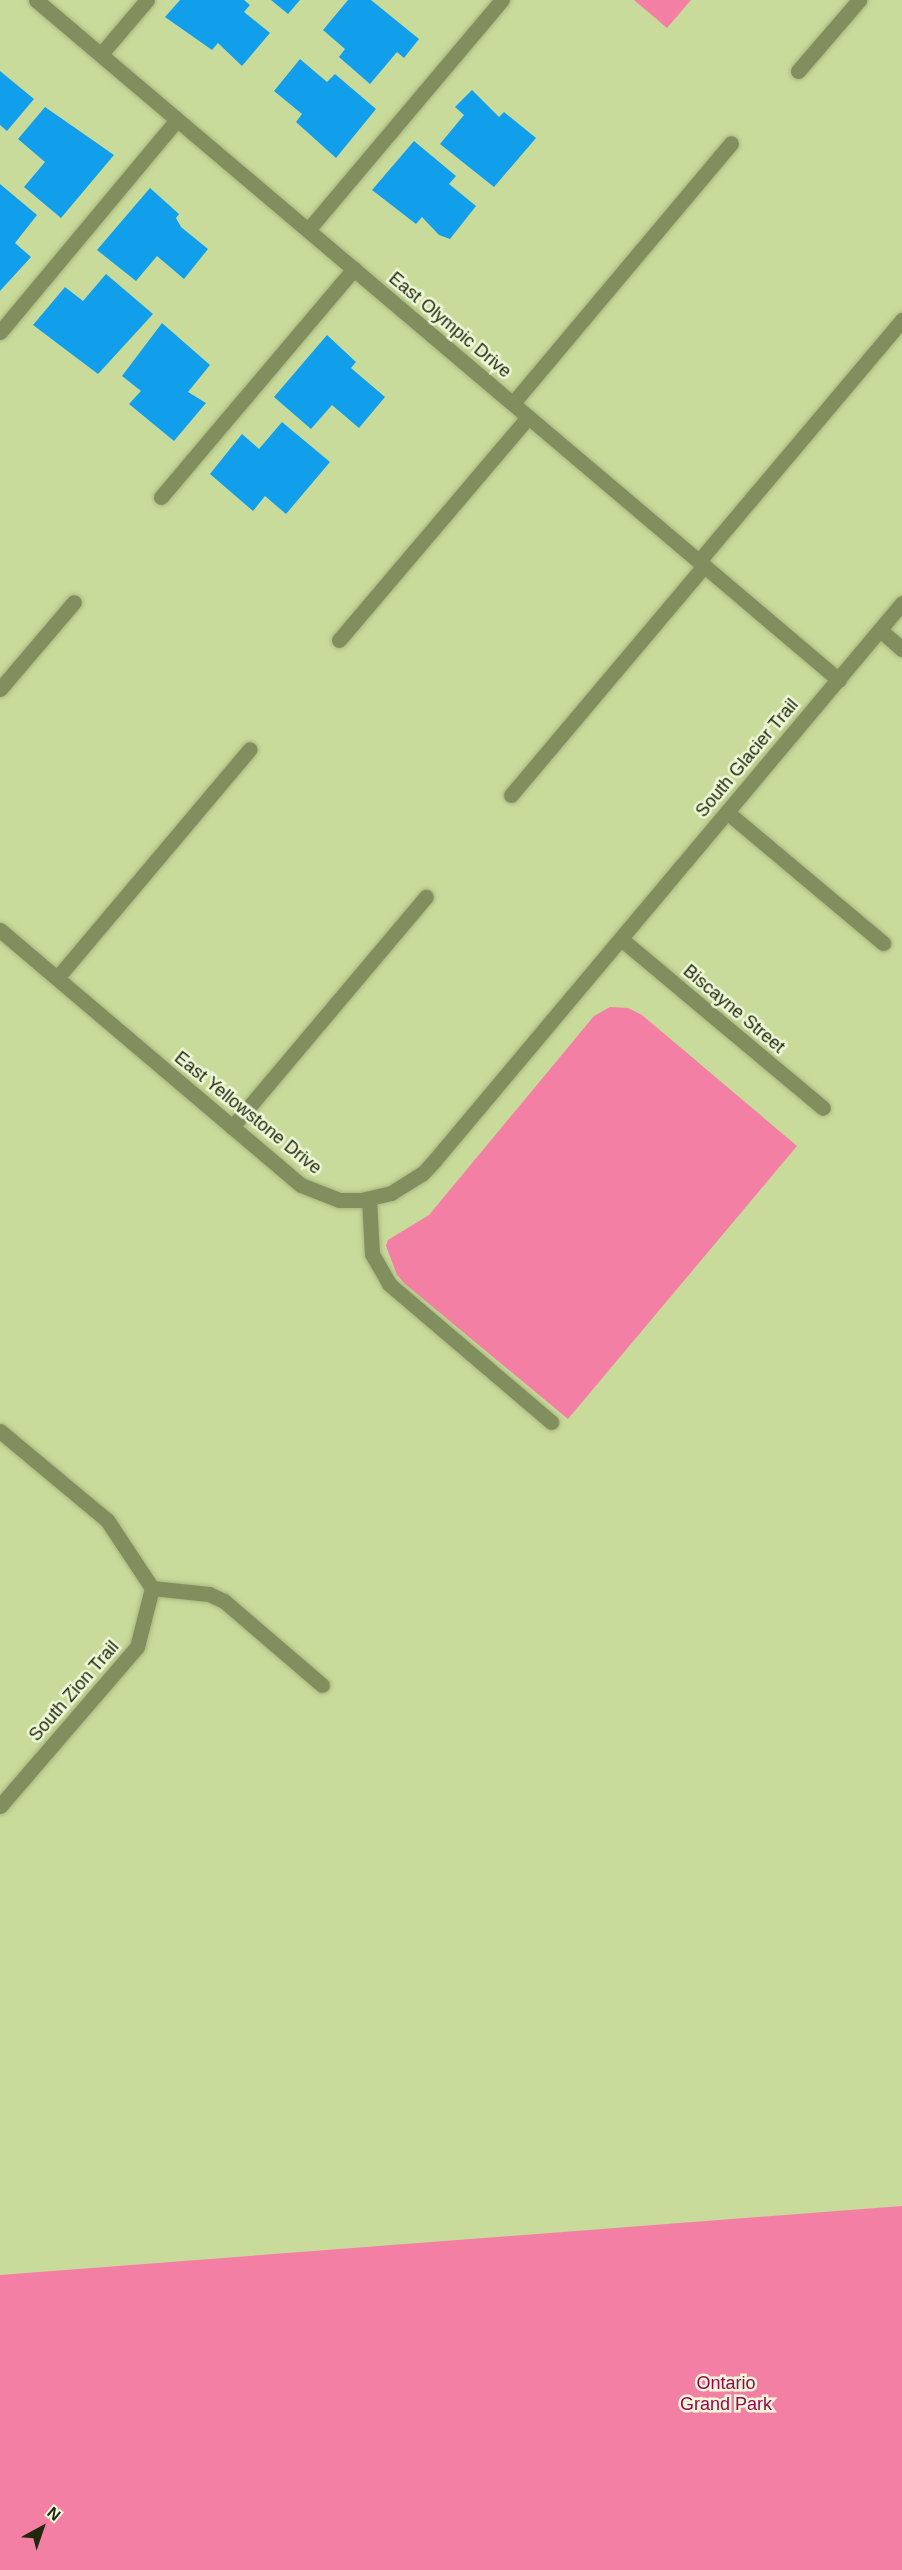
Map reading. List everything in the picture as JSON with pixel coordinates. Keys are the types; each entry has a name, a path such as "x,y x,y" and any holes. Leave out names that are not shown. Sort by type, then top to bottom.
{"street":[{"name":"East Olympic Drive","path":"36,0 176,121 839,680"},
{"path":"100,54 147,0"},
{"path":"308,230 502,0"},
{"path":"798,71 858,0"},
{"path":"0,332 176,121"},
{"path":"513,404 731,143"},
{"path":"161,497 354,269"},
{"path":"511,795 902,320"},
{"path":"339,640 528,417"},
{"path":"0,689 74,602"},
{"name":"South Glacier Trail","path":"621,939 902,603"},
{"path":"880,630 902,650"},
{"path":"57,978 250,749"},
{"path":"727,812 883,943"},
{"path":"232,1127 426,897"},
{"name":"East Yellowstone Drive","path":"0,930 232,1127 318,1194 339,1200 369,1199 391,1193 422,1174 621,939"},
{"name":"Biscayne Street","path":"621,939 823,1108"},
{"path":"369,1199 372,1254 389,1284 551,1422"},
{"path":"0,1431 107,1520 152,1588 209,1594 224,1601 322,1684"},
{"name":"South Zion Trail","path":"0,1806 137,1647 152,1588"}],"green space":[{"path":"634,0 691,0 667,28"},
{"path":"610,1007 628,1008 642,1015 797,1146 568,1419 405,1284 397,1275 386,1246 388,1240 429,1215 594,1016"},
{"name":"Ontario Grand Park","path":"902,2206 902,2570 0,2570 0,2275"}],"building":[{"path":"180,0 244,0 250,5 244,12 270,33 242,66 218,43 212,50 165,17"},
{"path":"271,0 300,0 288,14"},
{"path":"348,0 371,0 419,39 404,58 397,52 370,84 339,57 345,49 323,30"},
{"path":"300,59 327,82 335,74 376,109 336,158 296,122 302,114 274,91"},
{"path":"0,71 34,99 7,131 0,125"},
{"path":"472,90 499,117 504,112 536,138 494,187 440,144 464,115 455,107"},
{"path":"45,107 114,155 61,218 24,187 45,162 18,139"},
{"path":"414,141 456,176 449,184 476,206 450,239 439,235 422,217 416,224 372,190"},
{"path":"0,184 37,215 15,243 31,257 0,291"},
{"path":"150,188 179,214 176,218 181,227 208,249 184,279 157,256 136,281 97,250"},
{"path":"106,274 153,314 98,374 33,325 65,287 83,301"},
{"path":"162,323 210,365 188,392 206,403 174,441 129,404 141,391 122,376"},
{"path":"327,335 356,362 351,368 385,397 359,428 332,405 311,429 274,397"},
{"path":"282,422 330,462 286,514 265,496 253,511 210,474 242,434 259,449"}]}
